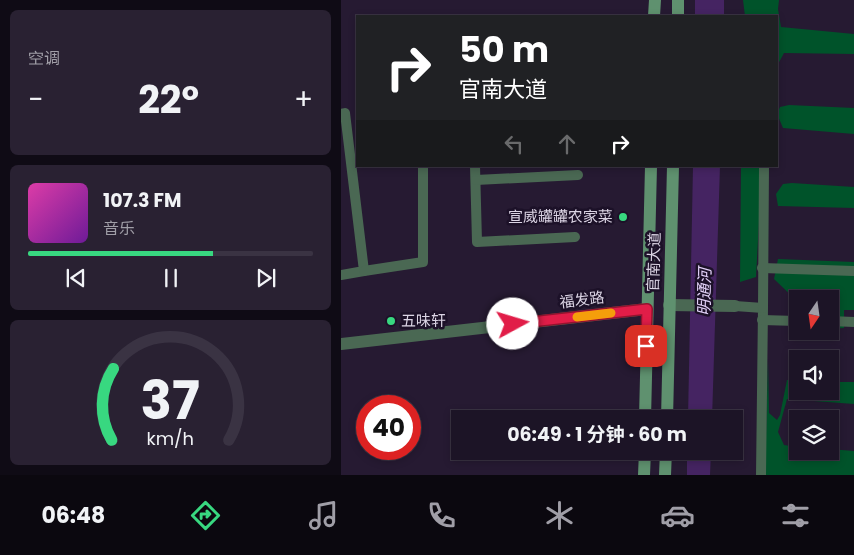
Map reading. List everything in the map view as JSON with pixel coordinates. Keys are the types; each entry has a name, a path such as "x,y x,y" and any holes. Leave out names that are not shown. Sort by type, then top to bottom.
{"main road":[{"path":"654,15 655,0"},
{"path":"677,15 678,0"},
{"name":"官南大道","path":"645,410 651,167"},
{"name":"官南大道","path":"667,410 673,167"},
{"path":"644,475 645,460"},
{"path":"665,475 666,460"}],"street":[{"path":"669,305 735,306"},
{"name":"福发路","path":"341,344 647,309"}],"lane":[{"path":"341,114 345,114 364,271"},
{"path":"341,275 423,262 423,167"},
{"path":"475,167 477,242 575,237"},
{"path":"761,475 762,268 765,167"},
{"path":"475,180 578,175"},
{"path":"762,268 854,271"},
{"path":"735,306 763,308"},
{"path":"762,320 789,321"},
{"path":"839,321 854,322"}],"green space":[{"path":"743,0 779,0 778,9 781,27 854,34 854,54 784,53 778,64 778,15 745,15"},
{"path":"789,105 854,108 854,134 783,128 778,116 780,107"},
{"path":"741,167 762,167 756,277 740,282"},
{"path":"783,184 854,187 854,208 778,206 776,194"},
{"path":"778,259 854,262 854,310 844,310 844,328 839,328 839,290 789,290 789,293 774,279"},
{"path":"768,359 769,413 777,420 780,415 787,380 789,380 789,399 787,399 778,432 784,445 789,446 789,460 839,460 839,450 854,451 854,475 765,475"},
{"path":"839,382 854,382 854,404 800,400 839,400"}],"water":[{"path":"695,0 724,0 724,15 695,15"},
{"name":"明通河","path":"693,167 720,167 712,410 688,410"},
{"path":"687,460 711,460 710,475 687,475"}],"slow traffic":[{"path":"577,317 611,313"}],"place":[{"name":"宣威罐罐农家菜","path":"623,217"},
{"name":"五味轩","path":"391,321"}],"route":[{"path":"513,324 647,309 646,346"}]}
